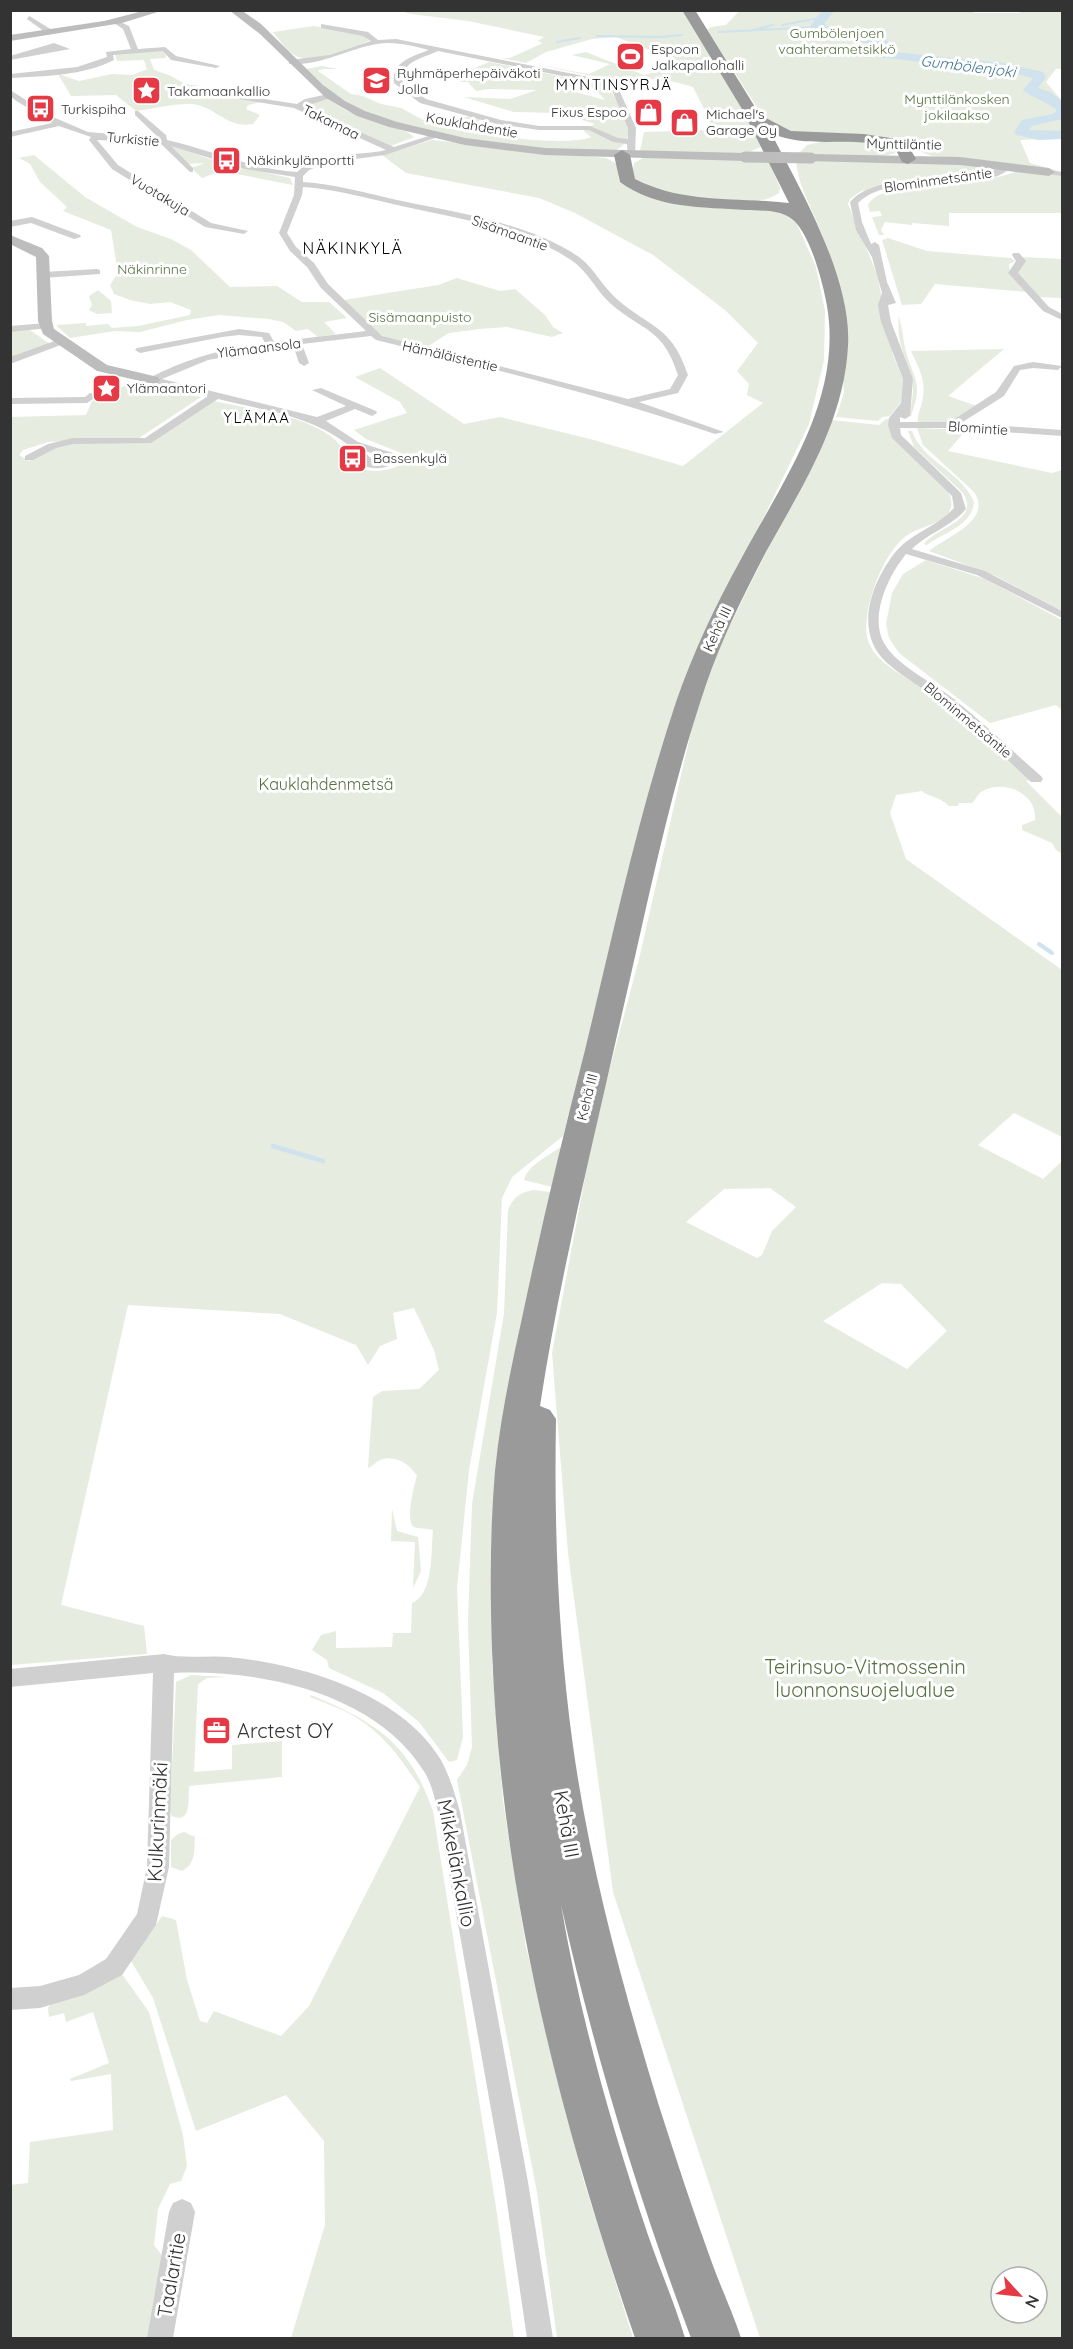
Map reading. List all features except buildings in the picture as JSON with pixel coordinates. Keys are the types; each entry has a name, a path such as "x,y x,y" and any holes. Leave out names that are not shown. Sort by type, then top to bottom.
{"highway":[{"name":"Kehä III","path":"660,2338 589,2120 554,1972 527,1840 512,1701 510,1579 512,1486 521,1406 565,1192 656,821 694,685 735,592 815,440 835,378 839,349 837,305 822,256 807,222 756,118 731,74 688,10"},
{"path":"756,118 774,130 789,135 892,143 903,149 908,159"},
{"path":"749,204 780,198 797,184 792,163 796,150 806,144 836,139"},
{"path":"628,151 625,175 631,185 664,198 702,203 788,208 807,222"},
{"name":"Kehä III","path":"544,1290 536,1484 543,1635 553,1744 567,1834 596,1962 636,2107 693,2279 716,2338"}],"street":[{"path":"10,38 48,30 118,23 159,10"},
{"name":"Kauklahdentie","path":"234,10 261,30 292,62 330,95 353,110 378,120 435,135 517,148 745,156"},
{"path":"29,18 48,30"},
{"path":"118,23 126,28 135,50"},
{"path":"324,26 365,34 376,42"},
{"path":"292,62 337,56 376,42 396,41 610,85 614,87 633,128 628,151"},
{"path":"10,76 72,69 105,62 111,58 109,54 112,52 135,50 165,49 175,58 216,66"},
{"path":"437,49 402,64 396,75 397,81 423,101 500,122 539,128 590,128 616,140 628,151"},
{"path":"10,58 23,56"},
{"name":"Turkistie","path":"10,92 20,101 61,123 97,136 163,141 248,168 298,180"},
{"path":"209,92 297,106"},
{"name":"Takamaa","path":"330,95 308,101 297,106 298,109 394,150"},
{"path":"10,103 20,101"},
{"path":"138,113 163,137 162,144 188,168 201,164"},
{"path":"10,135 61,123"},
{"path":"298,180 306,168 321,162 394,150 435,135"},
{"name":"Vuotakuja","path":"97,136 93,140 115,167 140,184 207,225 244,231"},
{"name":"Mynttiläntie","path":"745,156 964,161 1062,174"},
{"name":"Blominmetsäntie","path":"906,444 905,405 909,390 908,379 894,336 886,322 884,305 886,294 875,255 867,247 858,224 854,202 860,195 867,192 898,185 982,177 1009,166"},
{"name":"Hämäläistentie","path":"298,180 298,195 283,233 293,249 311,265 324,286 371,333 384,341 505,369 627,402 719,432"},
{"name":"Sisämaantie","path":"298,180 465,217 525,236 575,259 620,307 655,327 674,350 678,360 683,375 674,391 627,402"},
{"path":"10,224 32,220 77,237"},
{"path":"10,239 40,254 43,259 46,326"},
{"path":"1016,255 1021,261 1013,273 1046,309 1062,317"},
{"path":"44,275 97,272"},
{"path":"10,329 46,326 63,341 102,368 288,412 317,421 354,444"},
{"path":"140,350 243,331 266,335 272,345"},
{"name":"Ylämaansola","path":"153,380 175,367 200,357 233,350 371,333"},
{"path":"10,361 63,341"},
{"path":"297,343 304,363"},
{"path":"945,425 960,420 1000,394 1017,368 1033,365 1058,366"},
{"path":"316,390 372,413"},
{"path":"10,401 87,400 94,395"},
{"path":"29,458 52,446 73,441 147,441 217,395"},
{"path":"317,421 354,405"},
{"name":"Blominmetsäntie","path":"905,405 897,413 893,425 896,436 950,488 960,502 960,509 944,524 916,538 904,550 886,577 876,604 874,634 891,660 950,702 1036,779"},
{"name":"Blomintie","path":"893,425 945,425 1062,433"},
{"path":"904,550 981,573 1062,615"},
{"name":"Mikkelänkallio","path":"10,1678 164,1663 217,1663 256,1667 305,1678 367,1706 402,1731 423,1752 440,1779 449,1812 514,2170 540,2338"},
{"name":"Kulkurinmäki","path":"10,1999 40,1996 84,1984 114,1967 148,1918 158,1867 164,1663"},
{"name":"Taalaritie","path":"160,2338 182,2212"}],"green space":[{"path":"965,10 976,13 1062,11 1062,69 1056,69 1046,82 1062,101 1062,138 1020,140 1030,163 1062,172 932,156 904,145 790,133 766,121 707,30 711,27 726,25 739,11"},
{"path":"401,11 683,11 734,93 761,147 746,153 646,153 640,151 644,132 712,130 693,87 664,79 613,80 531,64 589,74 610,64 572,55 586,52 644,75 658,71 653,69 680,62 616,37 592,39 546,52 526,63 502,58 510,58 543,43 538,41 544,37 468,21"},
{"path":"314,26 362,35 370,40 323,57 304,58 289,52 273,32"},
{"path":"165,51 166,58 150,59 154,70 185,84 228,90 223,92 270,100 248,105 246,109 260,115 253,124 244,125 192,104 136,111 116,95 71,96 58,74 79,81 112,74 133,75 147,69 144,60 117,61 115,54"},
{"path":"489,62 608,86 627,122 627,140 621,147 611,152 505,145 431,132 396,123 363,110 334,94 306,69 322,66 338,69 318,71 351,94 401,108 427,122 436,123 471,116 482,119 467,127 491,134 548,141 581,140 591,137 583,130 595,124 559,113 514,112 463,97 510,99 537,90 476,91 468,82 460,82 463,73","holes":["566,81 594,88 605,100 556,87"]},
{"path":"326,98 347,111 407,132 414,137 391,146 300,109 303,104"},
{"name":"Kauklahdenmetsä","path":"432,140 606,158 617,164 619,181 632,190 650,197 792,213 816,267 825,311 824,360 809,424 689,672 642,831 563,1136 512,1177 502,1198 497,1313 469,1470 457,1588 463,1737 457,1760 449,1762 419,1722 383,1693 329,1668 327,1660 312,1650 321,1635 336,1631 336,1648 392,1647 393,1633 411,1633 412,1603 419,1598 428,1581 433,1530 414,1527 410,1518 417,1476 407,1465 391,1458 380,1460 368,1468 373,1397 382,1391 419,1389 439,1370 434,1350 414,1308 393,1313 397,1339 380,1346 368,1365 356,1345 280,1314 128,1305 61,1605 144,1626 147,1654 11,1665 10,417 86,415 92,401 133,382 201,397 139,438 48,442 23,450 19,455 29,461 60,445 103,441 147,443 214,401 283,415 309,424 335,440 354,466 369,471 380,471 402,464 406,455 366,439 354,430 407,413 400,402 355,377 380,368 464,424 500,417 594,440 683,466 763,403 747,395 749,384 737,371 758,343 725,310 653,255 575,213 539,198 406,173 382,155"},
{"path":"826,141 873,142 897,151 880,156 797,155 807,145"},
{"path":"168,144 218,162 290,178 293,185 221,171 202,178 191,168 205,163 187,164"},
{"name":"Näkinrinne","path":"34,155 85,197 137,227 171,239 191,250 230,287 277,286 302,302 329,302 347,318 324,322 336,334 318,337 308,329 296,331 283,322 219,315 187,320 140,332 115,331 70,338 56,325 86,323 86,326 108,324 112,328 138,326 190,315 191,310 170,302 150,304 114,294 110,285 118,273 111,230 63,211 67,207 40,182 30,164 19,158"},
{"path":"643,158 768,159 780,188 779,193 766,199 730,202 636,185 632,176 634,163"},
{"path":"796,159 932,161 989,169 979,174 881,186 861,191 850,199 848,204 877,274 893,355 903,379 901,402 890,416 882,417 878,421 836,417 844,393 833,282 824,240 801,183"},
{"path":"1021,170 1062,175 1062,213 949,213 949,226 885,222 881,230 884,235 879,235 872,217 882,216 880,211 870,212 868,206 874,198 902,188 984,180"},
{"path":"888,238 927,251 1011,258 1015,261 1009,264 1010,274 1027,292 935,284 921,304 902,305 882,240"},
{"path":"1020,257 1062,259 1062,298 1037,297 1015,273"},
{"name":"Sisämaanpuisto","path":"457,278 500,291 515,289 545,315 553,327 563,333 552,337 507,327 480,329 449,333 425,348 390,340 377,333 344,300 438,285"},
{"path":"98,290 111,301 112,313 97,314 89,310 92,305 89,296"},
{"path":"898,316 917,387 911,416 909,415 913,383 900,341"},
{"path":"30,330 50,344 11,358 11,331"},
{"path":"1004,349 948,396 977,406 948,423 918,425 923,385 921,373 911,351"},
{"name":"Teirinsuo-Vitmossenin luonnonsuojelualue","path":"889,419 891,434 947,490 951,499 949,512 943,519 906,536 898,543 885,562 869,607 866,626 869,644 888,666 933,694 964,719 1029,780 1026,781 1062,817 1062,854 1052,843 1022,830 1022,825 1035,820 1034,810 1031,802 1025,796 1008,788 989,788 980,793 972,803 959,803 958,806 949,806 922,791 896,795 890,813 906,859 1062,970 1062,1137 1014,1113 978,1145 1043,1179 1062,1161 1062,2338 760,2338 613,1892 568,1553 552,1353 595,1124 639,959 693,723 718,652 731,623 832,420 879,425","holes":["770,1188 796,1207 772,1231 762,1255 757,1258 686,1222 724,1189","882,1283 901,1284 947,1331 907,1369 823,1321"]},
{"path":"917,428 966,430 948,451 1052,473 1062,470 1062,611 996,576 929,551 957,533 973,519 978,511 978,502 974,492 923,445"},
{"path":"908,431 912,431 924,451 961,482 974,502 972,510 963,523 927,545 924,544 930,538 962,517 967,502 962,492 914,447"},
{"path":"926,560 985,579 1062,620 1062,710 1056,705 990,723 899,653 889,638 886,624 892,593 903,574"},
{"path":"559,1148 563,1148 552,1187 524,1180 533,1166"},
{"path":"533,1190 551,1192 491,1554 492,1665 503,1801 526,1947 582,2175 633,2338 557,2338 537,2192 457,1780 467,1765 472,1747 468,1623 472,1504 504,1314 508,1210 518,1196"},
{"path":"392,1509 397,1531 418,1537 421,1571 413,1588 415,1542 391,1541"},
{"path":"191,1675 226,1677 207,1678 198,1684 194,1772 232,1769 232,1745 282,1741 282,1777 189,1786 188,1809 183,1817 178,1818 172,1816 170,1811 176,1682"},
{"path":"311,1695 354,1715 387,1737 413,1768 433,1811 497,2214 514,2338 291,2338 325,2225 324,2141 286,2095 196,2131 153,1998 131,1961 162,1916 176,1920 187,1980 200,2021 207,2023 214,2011 281,2036 309,2006 420,1787 392,1749 376,1732 352,1715 310,1697"},
{"path":"184,1832 195,1837 195,1847 190,1865 182,1871 171,1867 171,1840"},
{"path":"122,1974 149,2012 183,2135 187,2166 181,2181 170,2184 158,2209 154,2245 164,2258 147,2338 11,2338 10,2185 28,2183 30,2142 113,2130 111,2074 71,2081 70,2079 109,2063 93,2012 66,2022 64,2013 49,2017 48,2008 53,2001"}],"waterway":[{"name":"Gumbölenjoki","path":"829,10 817,25 839,35 882,42 884,46 875,50 881,54 1003,67 1038,75 1040,77 1030,90 1045,95 1062,107"},
{"path":"782,25 825,17"},
{"path":"753,30 773,25"},
{"path":"719,32 819,27"},
{"path":"597,36 682,35"},
{"path":"557,42 580,38"},
{"name":"Gumbölenjoki","path":"1062,112 1057,117 1027,123 1021,132 1039,136 1062,135"},
{"path":"1039,944 1052,953"},
{"path":"273,1146 323,1161"}],"place":[{"name":"Espoon Jalkapallohalli","path":"630,57"},
{"name":"Ryhmäperhepäiväkoti Jolla","path":"376,81"},
{"name":"Takamaankallio","path":"146,91"},
{"name":"Turkispiha","path":"40,109"},
{"name":"Fixus Espoo","path":"648,112"},
{"name":"Michael's Garage Oy","path":"685,122"},
{"name":"Näkinkylänportti","path":"226,160"},
{"name":"Ylämaantori","path":"106,388"},
{"name":"Bassenkylä","path":"352,458"},
{"name":"Arctest OY","path":"216,1730"}],"district":[{"name":"MYNTINSYRJÄ","path":"614,84"},
{"name":"NÄKINKYLÄ","path":"353,248"},
{"name":"YLÄMAA","path":"257,417"}],"park label":[{"name":"Gumbölenjoen vaahterametsikkö","path":"837,41"},
{"name":"Mynttilänkosken jokilaakso","path":"957,108"}]}
